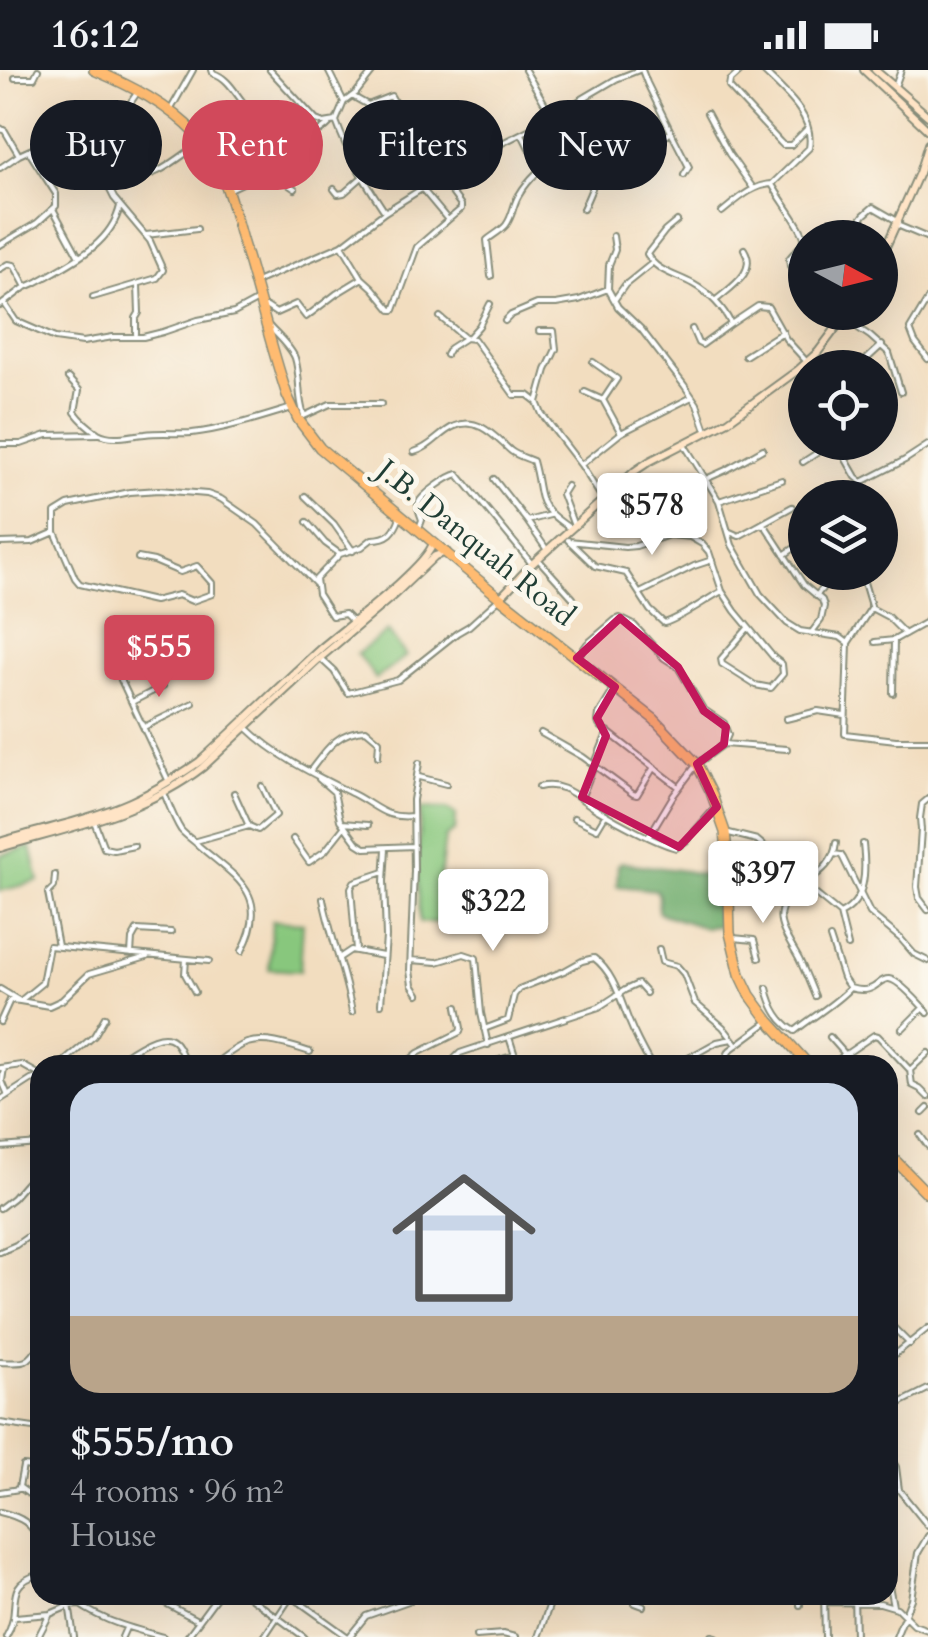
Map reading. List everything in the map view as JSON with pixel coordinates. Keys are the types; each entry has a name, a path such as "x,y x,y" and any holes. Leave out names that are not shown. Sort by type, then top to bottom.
{"highway":[{"name":"J.B. Danquah Road","path":"94,70 139,90 182,123"},
{"name":"J.B. Danquah Road","path":"228,190 292,408 320,448 418,530 433,550 447,552 670,733 697,764 725,832 730,938 736,964 744,984 801,1055"},
{"path":"898,1163 928,1194"}],"street":[{"path":"16,78 34,78 38,70"},
{"path":"170,111 193,70"},
{"path":"212,70 226,80 239,100"},
{"path":"270,70 316,120 324,124 333,122"},
{"path":"328,70 343,100"},
{"path":"347,100 374,70"},
{"path":"525,70 543,100"},
{"path":"612,70 616,79"},
{"path":"580,100 641,70 690,167 684,175"},
{"path":"742,70 729,87 783,145 791,144 808,128"},
{"path":"722,212 753,188 772,184 810,148 808,128 795,104 762,70"},
{"path":"864,70 928,116"},
{"path":"875,70 928,130"},
{"path":"892,90 902,70"},
{"path":"132,100 139,90"},
{"path":"352,96 359,100"},
{"path":"323,129 333,122 343,104"},
{"path":"707,112 753,188"},
{"path":"333,122 343,142"},
{"path":"0,128 20,155"},
{"path":"667,135 671,132"},
{"path":"503,142 521,133 523,137"},
{"path":"928,144 898,223 928,238"},
{"path":"0,168 29,152 57,201 37,223 0,245"},
{"path":"772,184 794,220"},
{"path":"334,189 338,194 347,190"},
{"path":"490,276 487,240 507,224 523,189"},
{"path":"93,297 157,278 163,270 146,235 111,190"},
{"path":"369,190 385,212"},
{"path":"256,282 342,245 419,190"},
{"path":"424,190 448,220"},
{"path":"342,245 362,278 394,310 417,246 461,208 450,190"},
{"path":"583,209 592,190"},
{"path":"120,206 110,230 92,250 2,304 16,320 66,340 143,337 260,304 276,313 296,304 306,317 362,278"},
{"path":"861,220 873,207 893,220"},
{"path":"53,208 80,257"},
{"path":"677,220 651,247 648,254 652,263 694,284 715,301 731,324"},
{"path":"146,235 198,230"},
{"path":"613,236 615,250 608,289 618,307 641,329 697,404 706,433"},
{"path":"715,301 747,271 749,261 744,249"},
{"path":"614,298 652,263"},
{"path":"0,269 14,265 26,287"},
{"path":"136,336 140,312 138,285"},
{"path":"505,322 511,315 538,304 579,300 608,289"},
{"path":"928,300 910,329 928,359"},
{"path":"446,355 479,326 490,304"},
{"path":"692,328 702,345 763,306 771,309 797,350"},
{"path":"440,317 474,338 514,395 528,395 538,402"},
{"path":"265,322 294,356 301,417 330,404 381,404"},
{"path":"819,350 836,330"},
{"path":"863,330 892,360 901,392"},
{"path":"539,331 554,331 557,343 538,402 542,414 602,499"},
{"path":"745,356 783,332"},
{"path":"877,350 882,346"},
{"path":"594,362 618,379 603,400"},
{"path":"320,658 348,693 398,680 469,626 635,471 728,421 788,377"},
{"path":"68,378 79,390 75,412 99,434"},
{"path":"585,392 603,400 622,433"},
{"path":"581,465 622,433 692,397"},
{"path":"0,444 21,444 47,434 118,438 199,432 292,408"},
{"path":"414,452 432,445 452,427 470,424 485,428 510,450 534,461 541,500 550,515 570,533 595,566 626,573 659,620 668,624 722,591"},
{"path":"684,444 720,501 732,545 760,594 800,631 840,637 848,643"},
{"path":"846,460 862,482 928,444"},
{"path":"706,479 763,449"},
{"path":"418,530 422,520 418,503 441,481 458,474 535,561 574,598"},
{"path":"494,479 548,550"},
{"path":"720,501 782,480"},
{"path":"568,486 562,494 570,533"},
{"path":"138,558 154,560 180,572 197,566 212,583 212,594 192,601 178,595 154,601 80,584 55,532 56,513 68,505 146,490 207,494 257,524 316,584"},
{"path":"305,496 334,524 353,551"},
{"path":"730,532 739,536 788,509"},
{"path":"527,521 550,515"},
{"path":"354,624 345,614 332,616 318,594 318,576 340,554 392,534 400,517"},
{"path":"306,522 340,554"},
{"path":"762,524 804,585 822,600 821,620 812,632"},
{"path":"0,544 32,542 55,532"},
{"path":"570,533 636,546 679,534 702,544 722,591 748,628 782,664 783,674 772,688 755,685 722,664 724,654 748,628"},
{"path":"0,845 136,807 204,767 244,724 433,550"},
{"path":"784,555 788,552"},
{"path":"640,592 712,560"},
{"path":"816,596 821,590"},
{"path":"866,590 871,608 888,617 905,634"},
{"path":"871,608 848,643 845,734 928,740"},
{"path":"577,658 587,644 620,618 634,625 664,658 678,667 703,709 724,723 728,735 724,744 697,764 649,836"},
{"path":"875,642 894,640 928,620"},
{"path":"0,845 114,808 170,782 244,724 354,624"},
{"path":"893,693 894,640"},
{"path":"121,680 170,782"},
{"path":"132,702 163,686"},
{"path":"615,687 598,718 600,725 680,787"},
{"path":"143,728 194,703"},
{"path":"786,719 818,710 844,715"},
{"path":"244,724 273,751 376,810 399,817 414,816"},
{"path":"309,773 330,743 357,730 366,730 379,741 378,756"},
{"path":"582,797 608,731"},
{"path":"540,733 637,795 654,767"},
{"path":"724,744 786,749"},
{"path":"418,994 412,985 410,960 414,800 419,763"},
{"path":"317,776 334,792 343,825 357,843 365,848 414,846"},
{"path":"419,777 446,784"},
{"path":"538,786 549,784 582,797 592,807 670,846 679,847 717,807"},
{"path":"194,842 248,826 258,830 276,815 262,786"},
{"path":"164,793 180,828 238,880 254,906 253,924 242,951"},
{"path":"234,793 248,826"},
{"path":"928,799 922,804 920,818 917,886 919,898 928,910"},
{"path":"574,818 597,828 606,814"},
{"path":"94,821 104,848 134,846"},
{"path":"343,825 368,825"},
{"path":"293,839 310,862 325,851 343,825"},
{"path":"725,832 758,840 802,884 840,914 848,946"},
{"path":"815,996 780,920 783,902 824,870 836,842"},
{"path":"840,914 850,910 860,896 866,868 863,844"},
{"path":"382,1004 386,849"},
{"path":"834,854 844,858 870,913 914,954 928,961"},
{"path":"356,950 354,882 384,872"},
{"path":"56,876 48,893 58,946"},
{"path":"323,899 352,1012"},
{"path":"130,954 136,930 170,932"},
{"path":"730,938 754,940 759,958"},
{"path":"830,938 850,988 864,992 884,980 892,980 928,1013"},
{"path":"20,1001 42,983 48,948 210,961"},
{"path":"659,949 662,962 677,966 684,974 695,1003 738,1044"},
{"path":"338,958 351,950 383,956"},
{"path":"410,960 437,962 464,954 476,958 488,1045"},
{"path":"0,1022 10,1000 50,1006 61,1001 89,974 152,956"},
{"path":"484,1029 508,1020 519,989 592,957 599,960 619,994 646,1055"},
{"path":"186,959 185,974 196,992"},
{"path":"458,1055 600,1007 638,984 646,992"},
{"path":"767,988 776,1024"},
{"path":"727,1055 738,1044 776,1024 795,1031 836,1003 850,988"},
{"path":"0,989 20,1001"},
{"path":"415,1055 460,1032 457,1008"},
{"path":"902,1029 923,1008"},
{"path":"72,1055 94,1036 105,1017"},
{"path":"124,1055 165,1036 176,1043 181,1055"},
{"path":"830,1036 844,1055 871,1036 878,1036 896,1055"},
{"path":"509,1038 515,1055"},
{"path":"694,1055 717,1042 732,1039"},
{"path":"229,1055 249,1042 278,1042 310,1052"},
{"path":"910,1070 928,1053"},
{"path":"898,1057 910,1070 912,1085 928,1097"},
{"path":"8,1095 2,1082 2,1068 22,1065 30,1070"},
{"path":"0,1100 30,1082"},
{"path":"920,1135 928,1146"},
{"path":"0,1147 30,1145"},
{"path":"0,1208 14,1198 30,1177"},
{"path":"0,1252 30,1235"},
{"path":"898,1353 928,1328"},
{"path":"898,1332 910,1344"},
{"path":"0,1362 30,1359"},
{"path":"898,1404 928,1389"},
{"path":"0,1422 30,1427"},
{"path":"19,1489 23,1466 30,1467"},
{"path":"898,1482 899,1490 928,1526"},
{"path":"0,1492 19,1489 30,1496"},
{"path":"0,1512 18,1516 30,1524"},
{"path":"896,1637 912,1596 918,1553 928,1536"},
{"path":"6,1637 13,1617 16,1586 30,1577"},
{"path":"13,1617 50,1614 79,1605 104,1620 163,1637"},
{"path":"168,1605 198,1622"},
{"path":"187,1637 211,1605"},
{"path":"260,1605 304,1637"},
{"path":"264,1637 286,1605"},
{"path":"305,1605 349,1637 366,1616 397,1605"},
{"path":"538,1637 549,1605"},
{"path":"824,1605 825,1637"},
{"path":"854,1605 855,1637"},
{"path":"888,1605 914,1625 928,1630"},
{"path":"69,1606 74,1637"},
{"path":"38,1637 50,1614"},
{"path":"122,1637 126,1628"},
{"path":"476,1636 516,1637"}],"highlighted area":[{"path":"620,618 678,667 704,711 726,727 724,744 697,764 717,807 679,847 582,797 606,736 597,718 615,687 577,658"}],"green space":[{"path":"388,631 406,656 376,679 357,654"},
{"path":"421,809 447,809 456,815 455,830 445,837 440,878 447,886 456,881 463,888 476,886 485,894 491,918 466,923 420,922 417,868"},
{"path":"31,847 39,881 0,891 0,855"},
{"path":"621,862 713,878 718,926 702,927 658,912 656,890 617,886"},
{"path":"272,921 303,923 300,971 269,969"}]}
